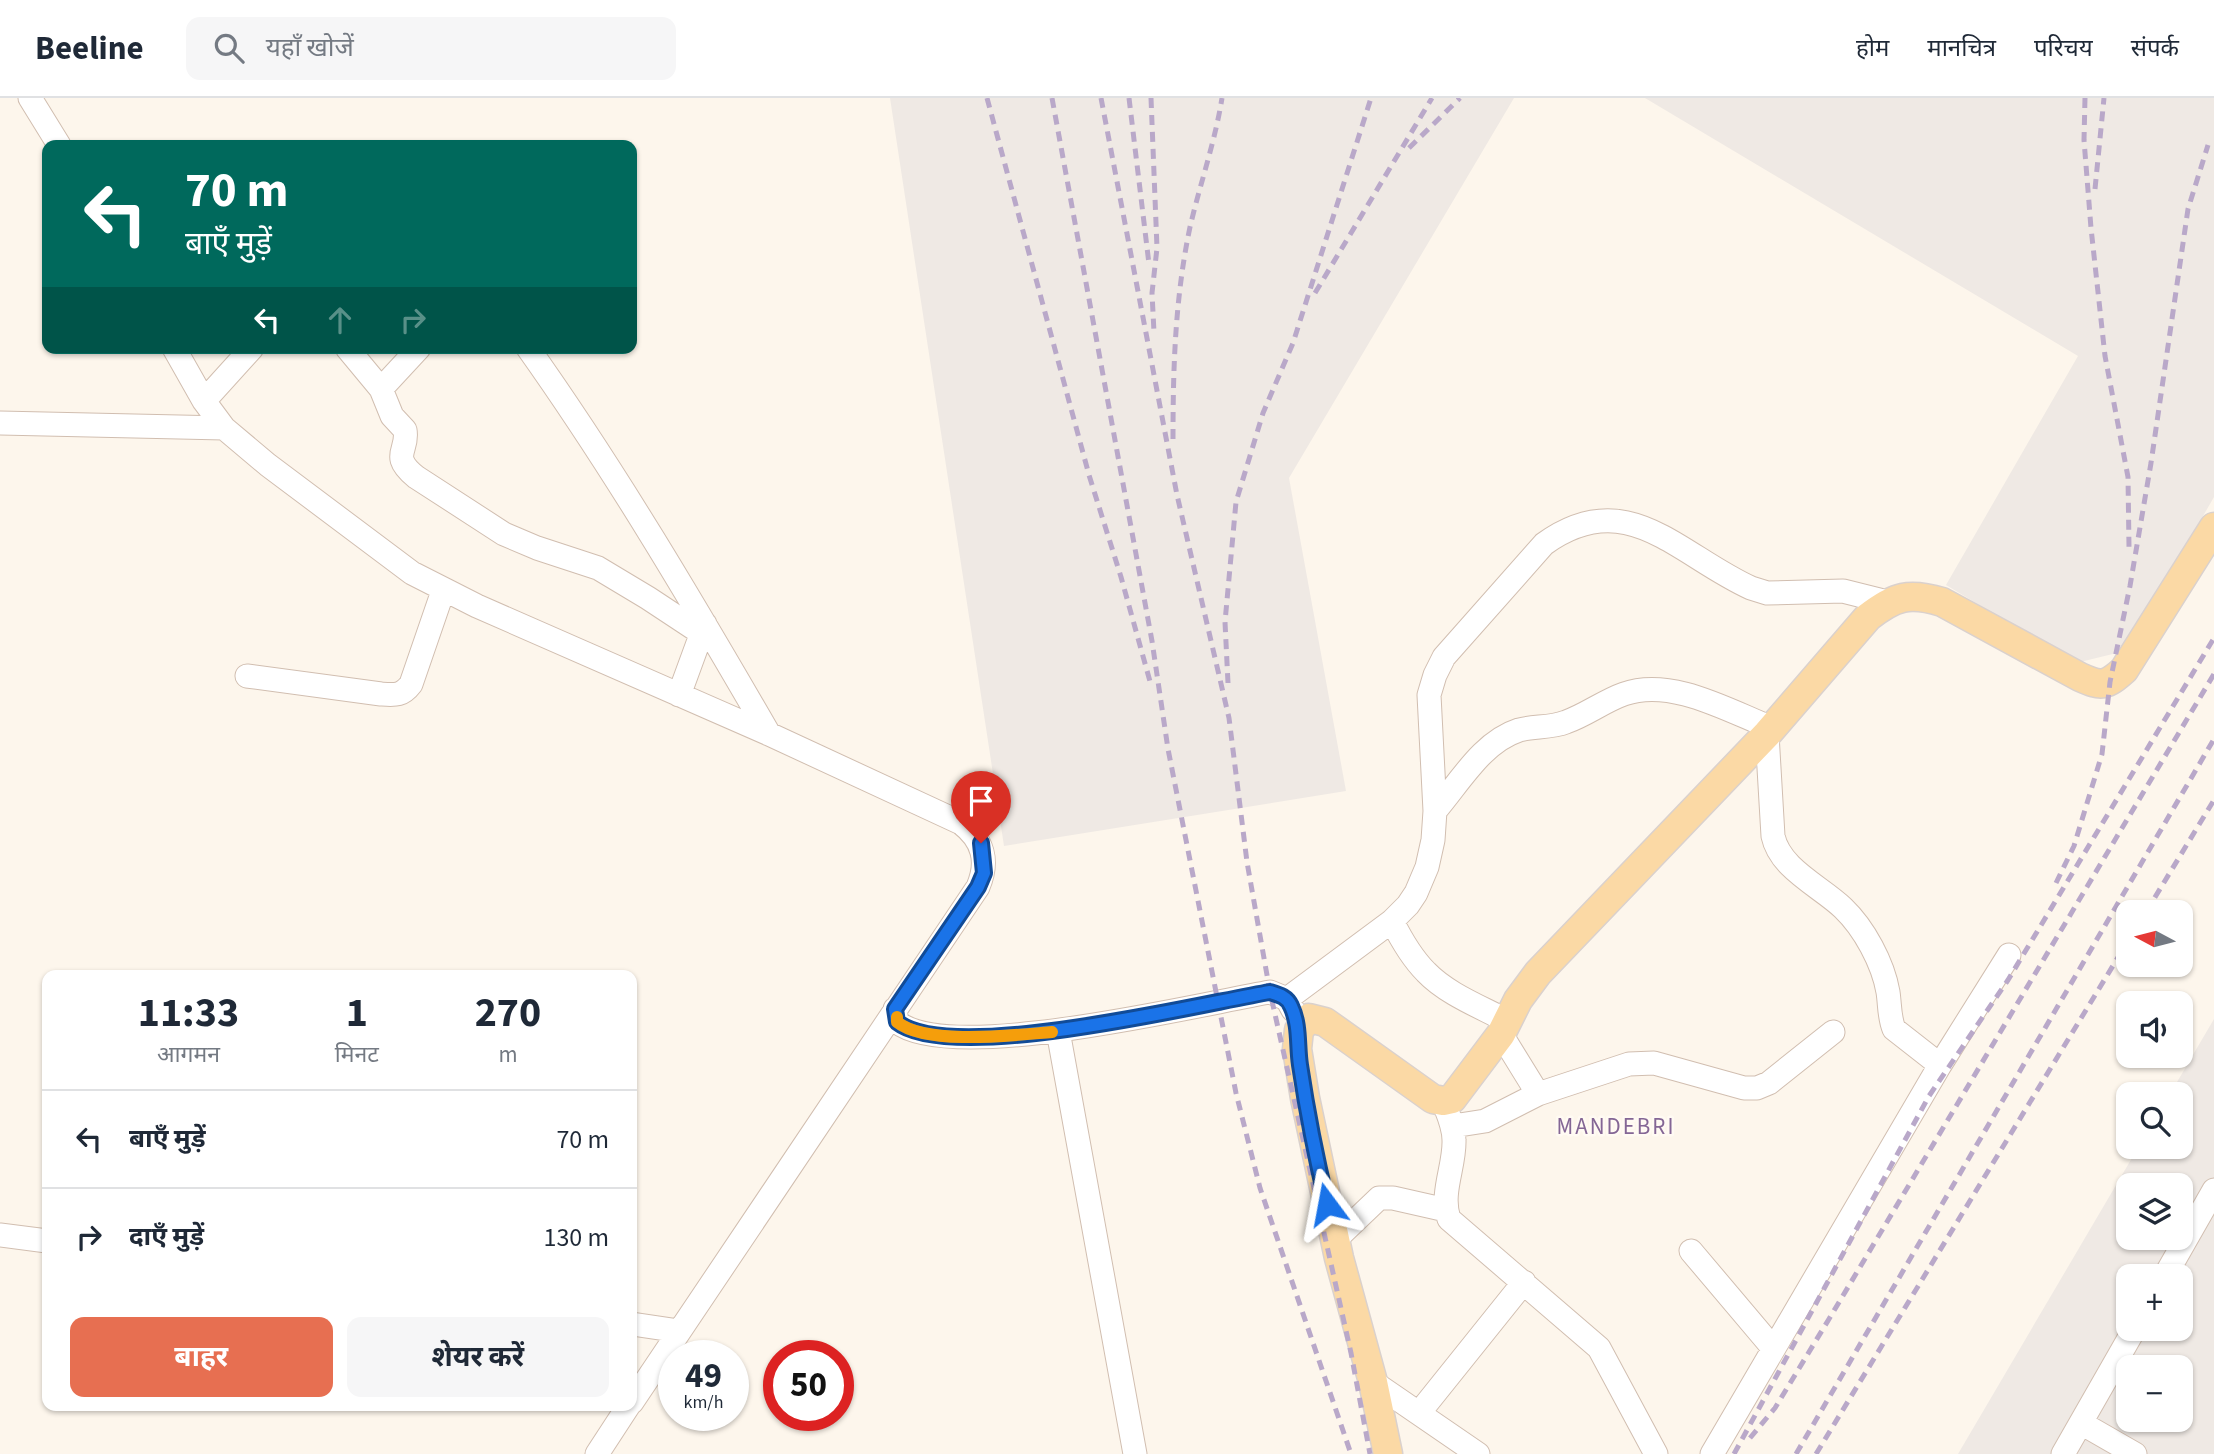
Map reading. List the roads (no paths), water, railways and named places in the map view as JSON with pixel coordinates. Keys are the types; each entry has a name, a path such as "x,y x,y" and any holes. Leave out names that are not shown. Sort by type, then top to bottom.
{"main road":[{"path":"1448,1114 1451,1099 1504,1028 1523,993 1538,973 1770,731 1868,617 1888,602 1907,596 1942,602 2080,677 2097,685 2110,682 2124,670 2214,527"},
{"path":"1388,1454 1373,1382 1347,1292 1305,1098 1297,1049 1299,1030 1309,1018 1325,1022 1433,1099 1448,1114"}],"street":[{"path":"30,98 56,140"},
{"path":"177,354 204,401 224,428 268,465 412,573 443,590 769,734 961,823 981,843 984,873 978,887 637,1394"},
{"path":"204,401 247,354"},
{"path":"352,354 381,389 391,415 405,430 402,460 416,477 513,538 598,568 703,629"},
{"path":"381,389 413,354"},
{"path":"532,354 613,473 703,629 769,734"},
{"path":"0,423 224,428"},
{"path":"1287,999 1392,921 1412,899 1427,867 1433,840 1435,811 1429,695 1435,675 1444,657 1544,544 1563,530 1584,523 1611,521 1640,525 1751,588 1767,593 1843,591 1861,593 1888,602"},
{"path":"247,676 381,694 396,695 405,692 411,684 443,590"},
{"path":"679,695 703,629"},
{"path":"1435,811 1486,748 1502,736 1523,729 1562,724 1624,694 1642,689 1682,693 1770,731 1775,847 1790,865 1842,906 1852,918 1884,976 1890,1020 1894,1029 1940,1065"},
{"path":"1392,921 1425,972 1504,1028 1538,1094"},
{"path":"1712,1454 1940,1065 2009,955"},
{"path":"895,1009 897,1022 904,1027 934,1034 1000,1036 1058,1031 1270,992 1287,999 1299,1030"},
{"path":"1058,1031 1135,1454"},
{"path":"1656,1454 1598,1348 1449,1219 1446,1210 1453,1153 1448,1114 1485,1121 1538,1094 1629,1064 1654,1063 1744,1088 1757,1088 1769,1083 1833,1032"},
{"path":"2172,1264 2214,1190"},
{"path":"1335,1240 1379,1198 1394,1198 1446,1210"},
{"path":"0,1235 42,1240"},
{"path":"1691,1251 1773,1348"},
{"path":"1419,1413 1524,1282"},
{"path":"637,1325 679,1331"},
{"path":"2063,1454 2128,1341"},
{"path":"1373,1382 1478,1454"},
{"path":"597,1454 626,1411"},
{"path":"2081,1423 2135,1454"}],"railway":[{"path":"987,98 1089,475 1151,685"},
{"path":"1052,98 1152,641 1168,749 1236,1093 1260,1188 1351,1454"},
{"path":"1101,98 1177,495 1229,718 1247,862 1270,992 1351,1353 1370,1454"},
{"path":"1129,98 1149,264"},
{"path":"1151,98 1157,248 1152,293 1154,332"},
{"path":"1173,439 1174,359 1181,280 1190,227 1222,98"},
{"path":"1228,683 1225,622 1236,502 1263,413 1293,343 1371,98"},
{"path":"1315,293 1432,98"},
{"path":"1409,148 1460,98"},
{"path":"2085,98 2084,140 2091,228 2105,356 2128,477 2129,547"},
{"path":"2095,189 2104,98"},
{"path":"2056,883 2074,846 2102,754 2110,682 2151,463 2188,209 2208,145"},
{"path":"1734,1454 1929,1096 2008,980 2214,638"},
{"path":"1750,1438 1775,1408 2214,674"},
{"path":"1796,1454 2214,739"},
{"path":"2153,900 2214,800"},
{"path":"1816,1454 2116,961"}],"district":[{"name":"MANDEBRI","path":"1616,1126"}]}
